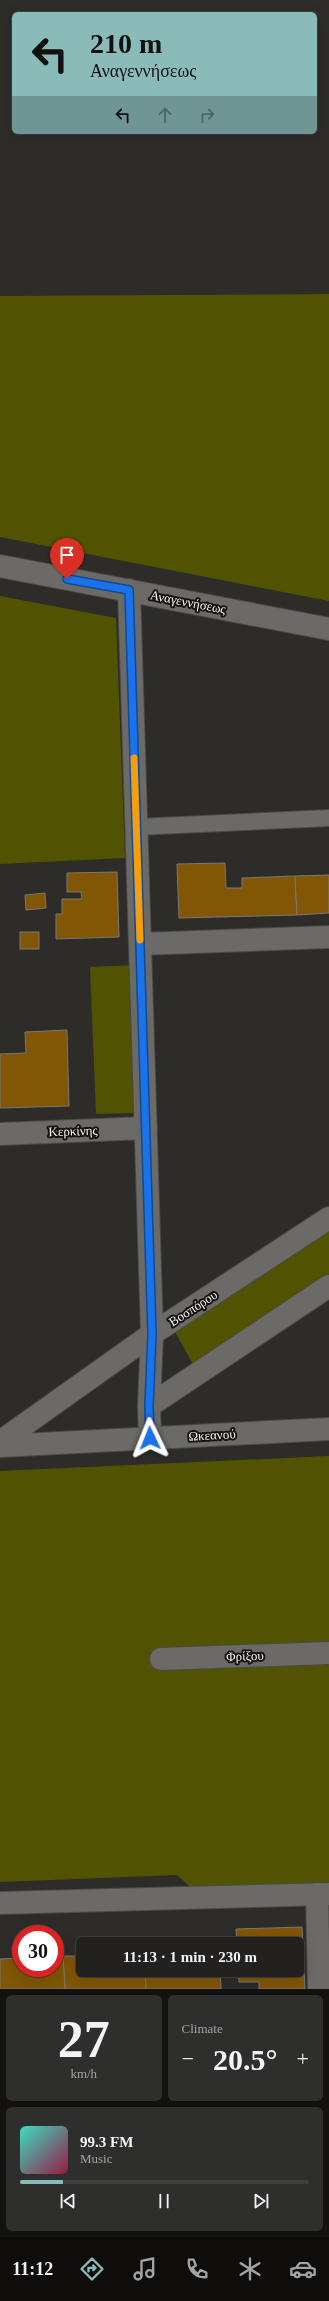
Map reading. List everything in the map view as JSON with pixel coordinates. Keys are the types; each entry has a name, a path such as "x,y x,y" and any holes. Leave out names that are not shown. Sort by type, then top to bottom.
{"street":[{"name":"Αναγεννήσεως","path":"0,566 329,629"},
{"path":"129,590 152,1334 149,1406 150,1438"},
{"path":"140,944 329,937"},
{"name":"Κερκίνης","path":"0,1134 146,1128"},
{"name":"Βοσπόρου","path":"0,1442 152,1334 329,1218"},
{"path":"149,1406 329,1286"},
{"name":"Ωκεανού","path":"0,1446 329,1429"},
{"name":"Φρίξου","path":"161,1659 329,1653"},
{"path":"0,1903 323,1894 319,1989"}],"lane":[{"path":"136,827 329,818"}],"shaded area":[{"path":"329,294 329,601 0,537 0,296"},
{"path":"0,596 116,618 125,858 0,864"},
{"path":"133,965 137,1113 96,1114 90,967"},
{"path":"329,1231 329,1274 193,1364 175,1332"},
{"path":"329,1456 329,1885 195,1891 177,1875 0,1882 0,1471"}],"building":[{"path":"225,863 226,888 242,888 242,878 295,876 297,915 179,918 177,864"},
{"path":"117,872 119,937 56,939 56,914 62,914 62,899 82,899 81,892 67,892 67,873"},
{"path":"329,875 329,913 297,915 295,876"},
{"path":"45,893 46,908 26,910 25,895"},
{"path":"20,932 39,932 39,949 20,949"},
{"path":"67,1030 69,1106 0,1108 0,1054 26,1053 25,1032"},
{"path":"302,1927 302,1937 237,1937 236,1929"},
{"path":"64,1956 76,1956 76,1977 145,1977 146,1989 65,1989"},
{"path":"12,1958 12,1977 64,1977 64,1972 65,1989 0,1989 0,1959"},
{"path":"304,1968 305,1989 259,1989 259,1982 239,1982 239,1977 304,1977"},
{"path":"145,1977 220,1977 221,1989 146,1989"}],"slow traffic":[{"path":"134,758 140,940"}],"route":[{"path":"67,579 129,590 152,1334 149,1406 150,1438"}]}
